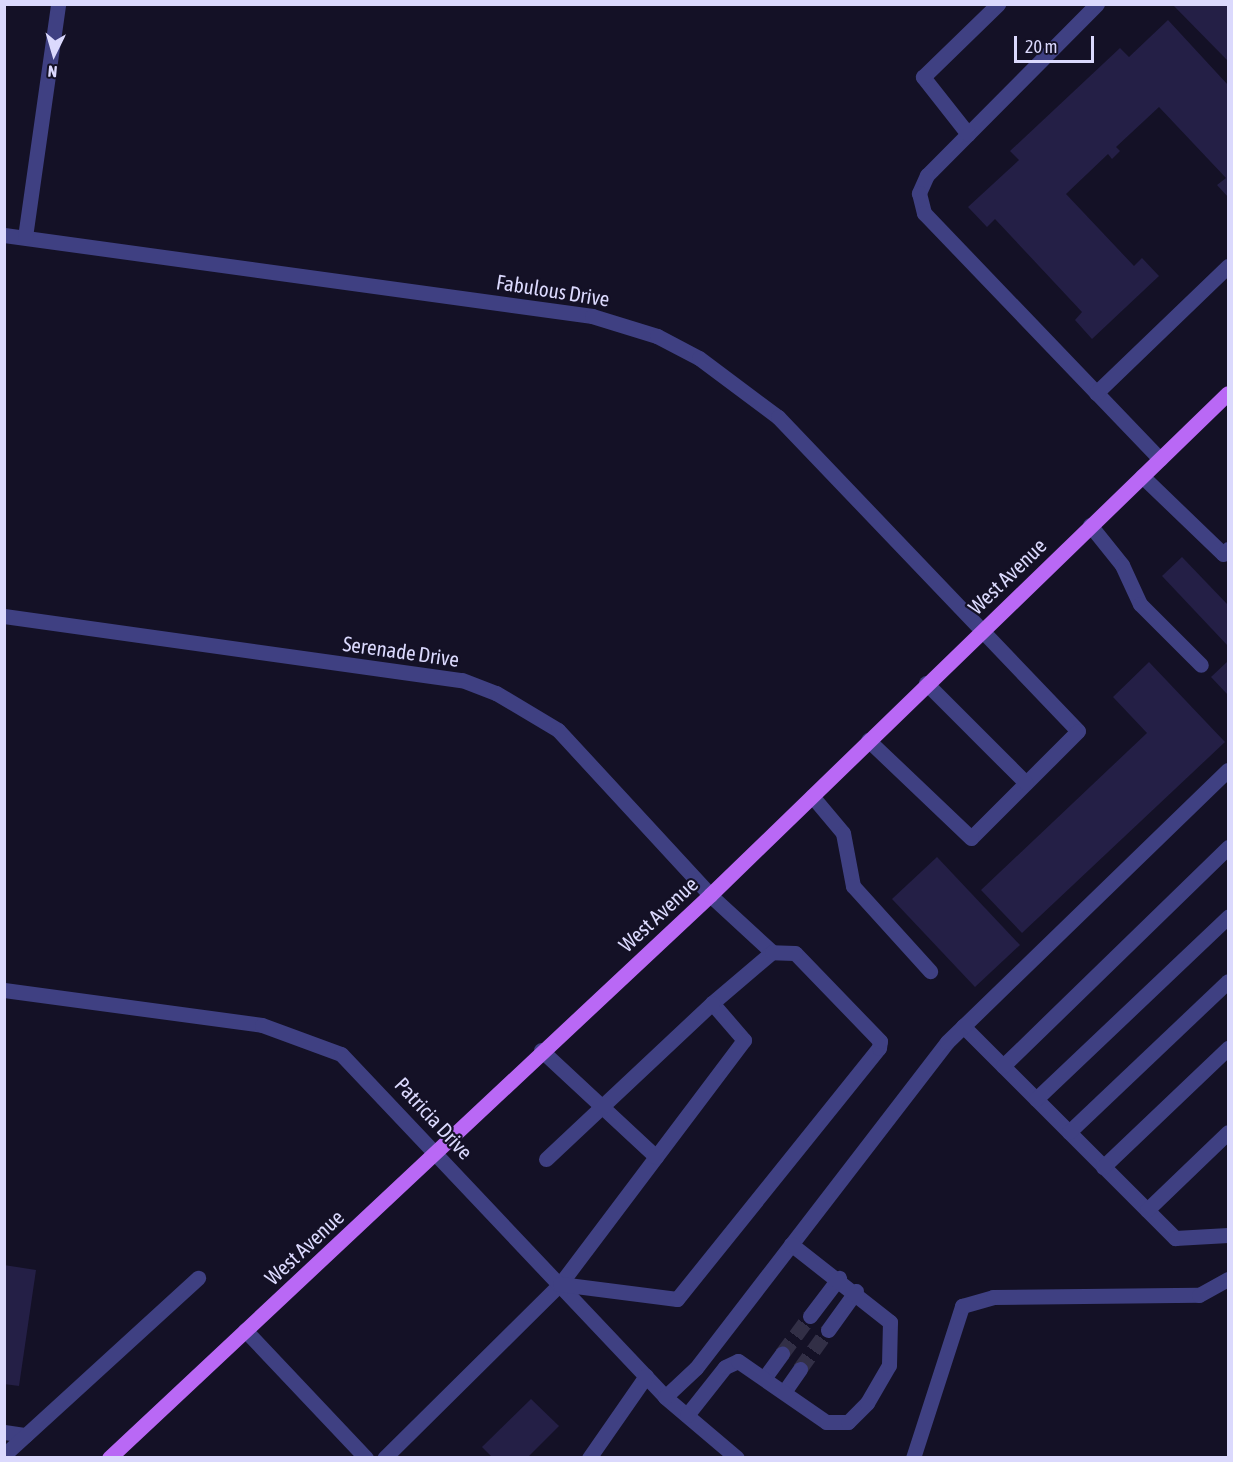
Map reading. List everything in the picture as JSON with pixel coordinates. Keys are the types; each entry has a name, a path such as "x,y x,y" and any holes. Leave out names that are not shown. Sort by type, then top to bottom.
{"main road":[{"name":"West Avenue","path":"109,1458 437,1151 541,1050 711,895 980,630 1228,393"}],"street":[{"path":"25,237 58,4"},
{"path":"968,134 923,77 998,4"},
{"path":"1097,4 927,175 919,193 924,213 1160,459"},
{"name":"Fabulous Drive","path":"4,235 592,316 657,336 732,380 778,417 1078,731 1026,783"},
{"path":"1096,393 1228,266"},
{"path":"1142,476 1227,554"},
{"path":"1090,525 1122,565 1140,604 1201,665"},
{"name":"Serenade Drive","path":"4,616 462,680 496,693 558,730 711,895 772,952"},
{"path":"868,740 971,837 1026,783 926,683"},
{"path":"665,1397 696,1368 963,1026 1228,770"},
{"path":"812,796 843,833 853,886 930,970"},
{"path":"1003,1066 1228,847"},
{"path":"1036,1099 1228,917"},
{"path":"546,1159 712,1003 772,952 795,953 880,1041 879,1048 677,1299 560,1284"},
{"path":"1070,1132 1228,981"},
{"name":"Patricia Drive","path":"4,990 262,1025 305,1038 341,1054 437,1151 665,1397 737,1458"},
{"path":"384,1458 560,1284 744,1040 712,1003"},
{"path":"963,1026 1175,1238 1228,1235"},
{"path":"1103,1167 1228,1048"},
{"path":"541,1050 598,1109 656,1157"},
{"path":"1147,1210 1228,1132"},
{"path":"687,1415 724,1367 738,1361 838,1425 858,1416 867,1403 889,1365 893,1332 875,1305 791,1244"},
{"path":"4,1455 198,1278"},
{"path":"810,1316 839,1278"},
{"path":"913,1458 962,1306 993,1296 1198,1295 1228,1279"},
{"path":"828,1330 856,1291"},
{"path":"245,1330 366,1458"},
{"path":"765,1377 782,1354"},
{"path":"784,1392 800,1369"},
{"path":"589,1458 646,1376"},
{"path":"4,1432 26,1436"}],"building":[{"path":"1172,4 1228,4 1227,60"},
{"path":"1168,20 1228,85 1228,197 1217,185 1226,178 1159,107 1116,147 1120,151 1112,159 1108,154 1066,194 1134,266 1142,258 1159,276 1092,339 1075,320 1082,312 995,219 987,227 968,207 1019,160 1010,151 1120,48 1129,57"},
{"path":"1182,557 1228,605 1228,646 1162,576"},
{"path":"1228,661 1228,695 1211,677"},
{"path":"1149,662 1225,742 1022,933 981,890 1147,733 1113,697"},
{"path":"937,857 1020,945 975,987 892,899"},
{"path":"4,1265 36,1270 19,1386 4,1384"},
{"path":"531,1399 559,1426 527,1458 493,1458 482,1447"}],"tunnel":[{"path":"782,1354 810,1316"},
{"path":"800,1369 828,1330"}]}
